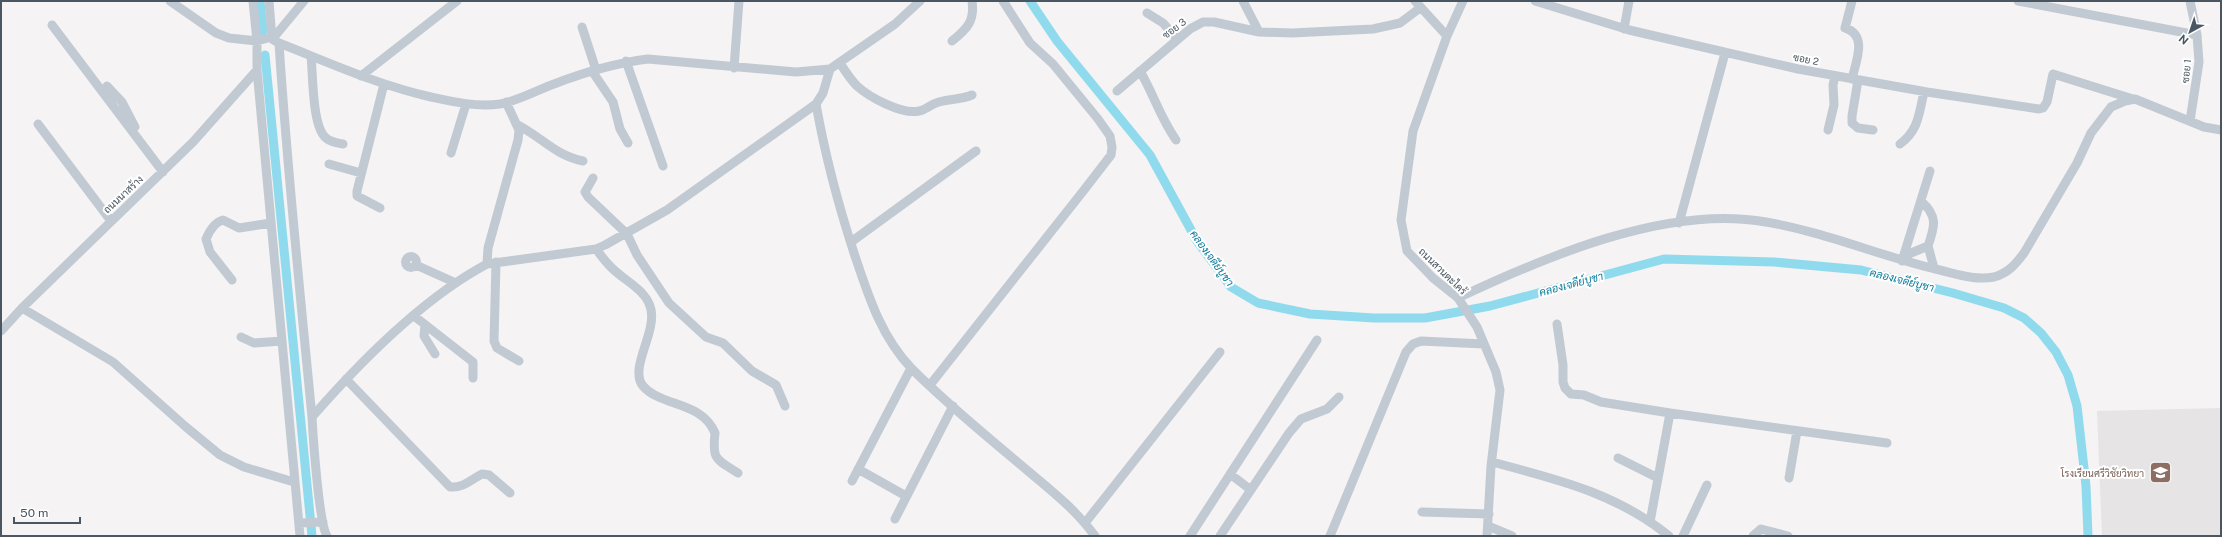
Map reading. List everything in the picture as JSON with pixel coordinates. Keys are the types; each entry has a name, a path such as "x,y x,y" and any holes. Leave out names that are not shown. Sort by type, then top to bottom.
{"street":[{"path":"170,1 216,33 229,38 257,41 276,41 384,84 480,106 506,102 594,70 626,62 648,59 734,68 796,72 830,69 895,24 920,1"},
{"path":"253,1 257,41 257,70 294,482 302,523 300,536"},
{"path":"269,1 276,41 312,417 320,521 326,536"},
{"path":"276,41 278,34 304,1"},
{"path":"361,76 457,1"},
{"path":"734,68 739,1"},
{"path":"952,41 968,28 971,22 972,1"},
{"path":"930,385 1111,155 1112,147 1110,136 1053,64 1030,43 1003,1"},
{"path":"1243,1 1259,32"},
{"name":"ถนนสวนตะไคร้","path":"1463,1 1447,36 1413,131 1400,220 1407,251 1432,278 1458,298 1477,327 1496,372 1500,390 1492,462 1487,536"},
{"name":"ซอย 2","path":"1535,1 1554,4 1624,29 1725,53 1855,80 1924,92 2043,108 2047,102 2053,74 2135,100"},
{"path":"1624,29 1629,1"},
{"path":"1852,1 1845,28 1856,32 1860,40 1852,123 1858,128 1873,130"},
{"path":"2018,1 2197,35"},
{"name":"ซอย 1","path":"2190,1 2197,35 2199,62 2190,121"},
{"path":"1418,4 1447,36"},
{"name":"ซอย 3","path":"1117,91 1177,39 1203,22 1214,22 1259,32 1299,33 1389,27 1400,23 1418,4"},
{"path":"1147,13 1163,23 1177,39"},
{"path":"52,25 163,172"},
{"path":"582,27 594,70 613,102 620,129 628,143"},
{"path":"1679,223 1725,53"},
{"path":"311,56 317,117 321,133 326,139 343,144"},
{"path":"626,62 663,166"},
{"path":"840,63 848,77 875,98 897,108 912,112 920,111 936,102 960,99 972,95"},
{"path":"312,417 346,379 414,316 456,283 492,263 596,248 627,234 667,210 816,104 823,93 830,69"},
{"name":"ถนนนาสร้าง","path":"1,331 22,308 193,142 257,70"},
{"path":"1140,71 1154,95 1157,110 1163,122 1176,140"},
{"path":"1828,130 1834,105 1833,85 1835,76"},
{"path":"380,208 357,196 361,173 384,84"},
{"path":"107,86 122,102 134,124 138,138"},
{"path":"1900,144 1911,136 1915,127 1924,92"},
{"path":"1458,298 1516,270 1585,244 1653,227 1717,219 1745,219 1799,229 1934,268 1979,278 2005,273 2015,265 2077,162 2091,133 2111,107 2125,101 2135,100 2204,127 2221,130"},
{"path":"506,102 516,124 518,140 516,156 488,248 492,263 494,341 497,348 519,361"},
{"path":"452,153 466,104"},
{"path":"816,104 823,146 851,242 881,326 911,368 1069,506 1095,536"},
{"path":"38,124 111,221"},
{"path":"516,124 558,152 568,157 583,161"},
{"path":"851,242 976,151"},
{"path":"330,164 361,173"},
{"path":"1903,258 1930,170"},
{"path":"593,178 585,192 588,197 627,234 637,255 669,303 706,337 723,343 752,372 776,385 785,406"},
{"path":"1921,200 1930,209 1934,218 1933,231 1928,246 1934,268"},
{"path":"232,280 210,252 206,239 209,233 220,221 223,220 239,228 271,224"},
{"path":"1903,258 1928,246"},
{"path":"596,248 608,265 646,297 650,305 652,322 640,364 639,376 641,384 652,393 686,407 707,421 712,426 714,433 712,445 714,453 723,463 738,473"},
{"path":"416,265 456,283"},
{"path":"22,308 113,362 220,455 244,467 294,482"},
{"path":"414,316 473,362 473,378"},
{"path":"1557,324 1563,365 1563,382 1565,388 1571,394 1584,395 1601,402 1670,413 1887,443"},
{"path":"425,325 424,336 435,354"},
{"path":"241,337 254,343 282,341"},
{"path":"1190,536 1317,340"},
{"path":"1330,536 1406,352 1412,344 1422,341 1484,344"},
{"path":"1085,523 1220,352"},
{"path":"852,481 911,368"},
{"path":"346,379 450,487 459,488 469,484 482,474 488,475 510,493"},
{"path":"1220,536 1289,433 1301,419 1327,409 1339,397"},
{"path":"895,519 953,406"},
{"path":"1650,522 1670,413"},
{"path":"1789,478 1797,431"},
{"path":"1618,458 1658,478"},
{"path":"1492,462 1592,490 1629,509 1650,522 1665,535"},
{"path":"858,469 906,496"},
{"path":"1230,474 1250,490"},
{"path":"1683,536 1707,485"},
{"path":"1422,512 1488,514"},
{"path":"302,523 320,521"},
{"path":"1488,526 1512,536"},
{"path":"1753,536 1761,529 1788,536"}],"shaded area":[{"name":"โรงเรียนศรีวิชัยวิทยา","path":"2221,408 2221,536 2102,536 2097,411"}],"waterway":[{"path":"260,1 263,31"},
{"name":"คลองเจดีย์บูชา","path":"1030,1 1057,41 1150,155 1197,241 1231,287 1258,303 1310,314 1374,318 1425,318 1490,306 1664,259 1774,262 1861,270 1953,293 2004,308 2024,318 2041,333 2056,352 2068,375 2077,406 2086,486 2088,536"},
{"path":"265,55 312,536"}],"place":[{"name":"โรงเรียนศรีวิชัยวิทยา","path":"2160,473"}]}
